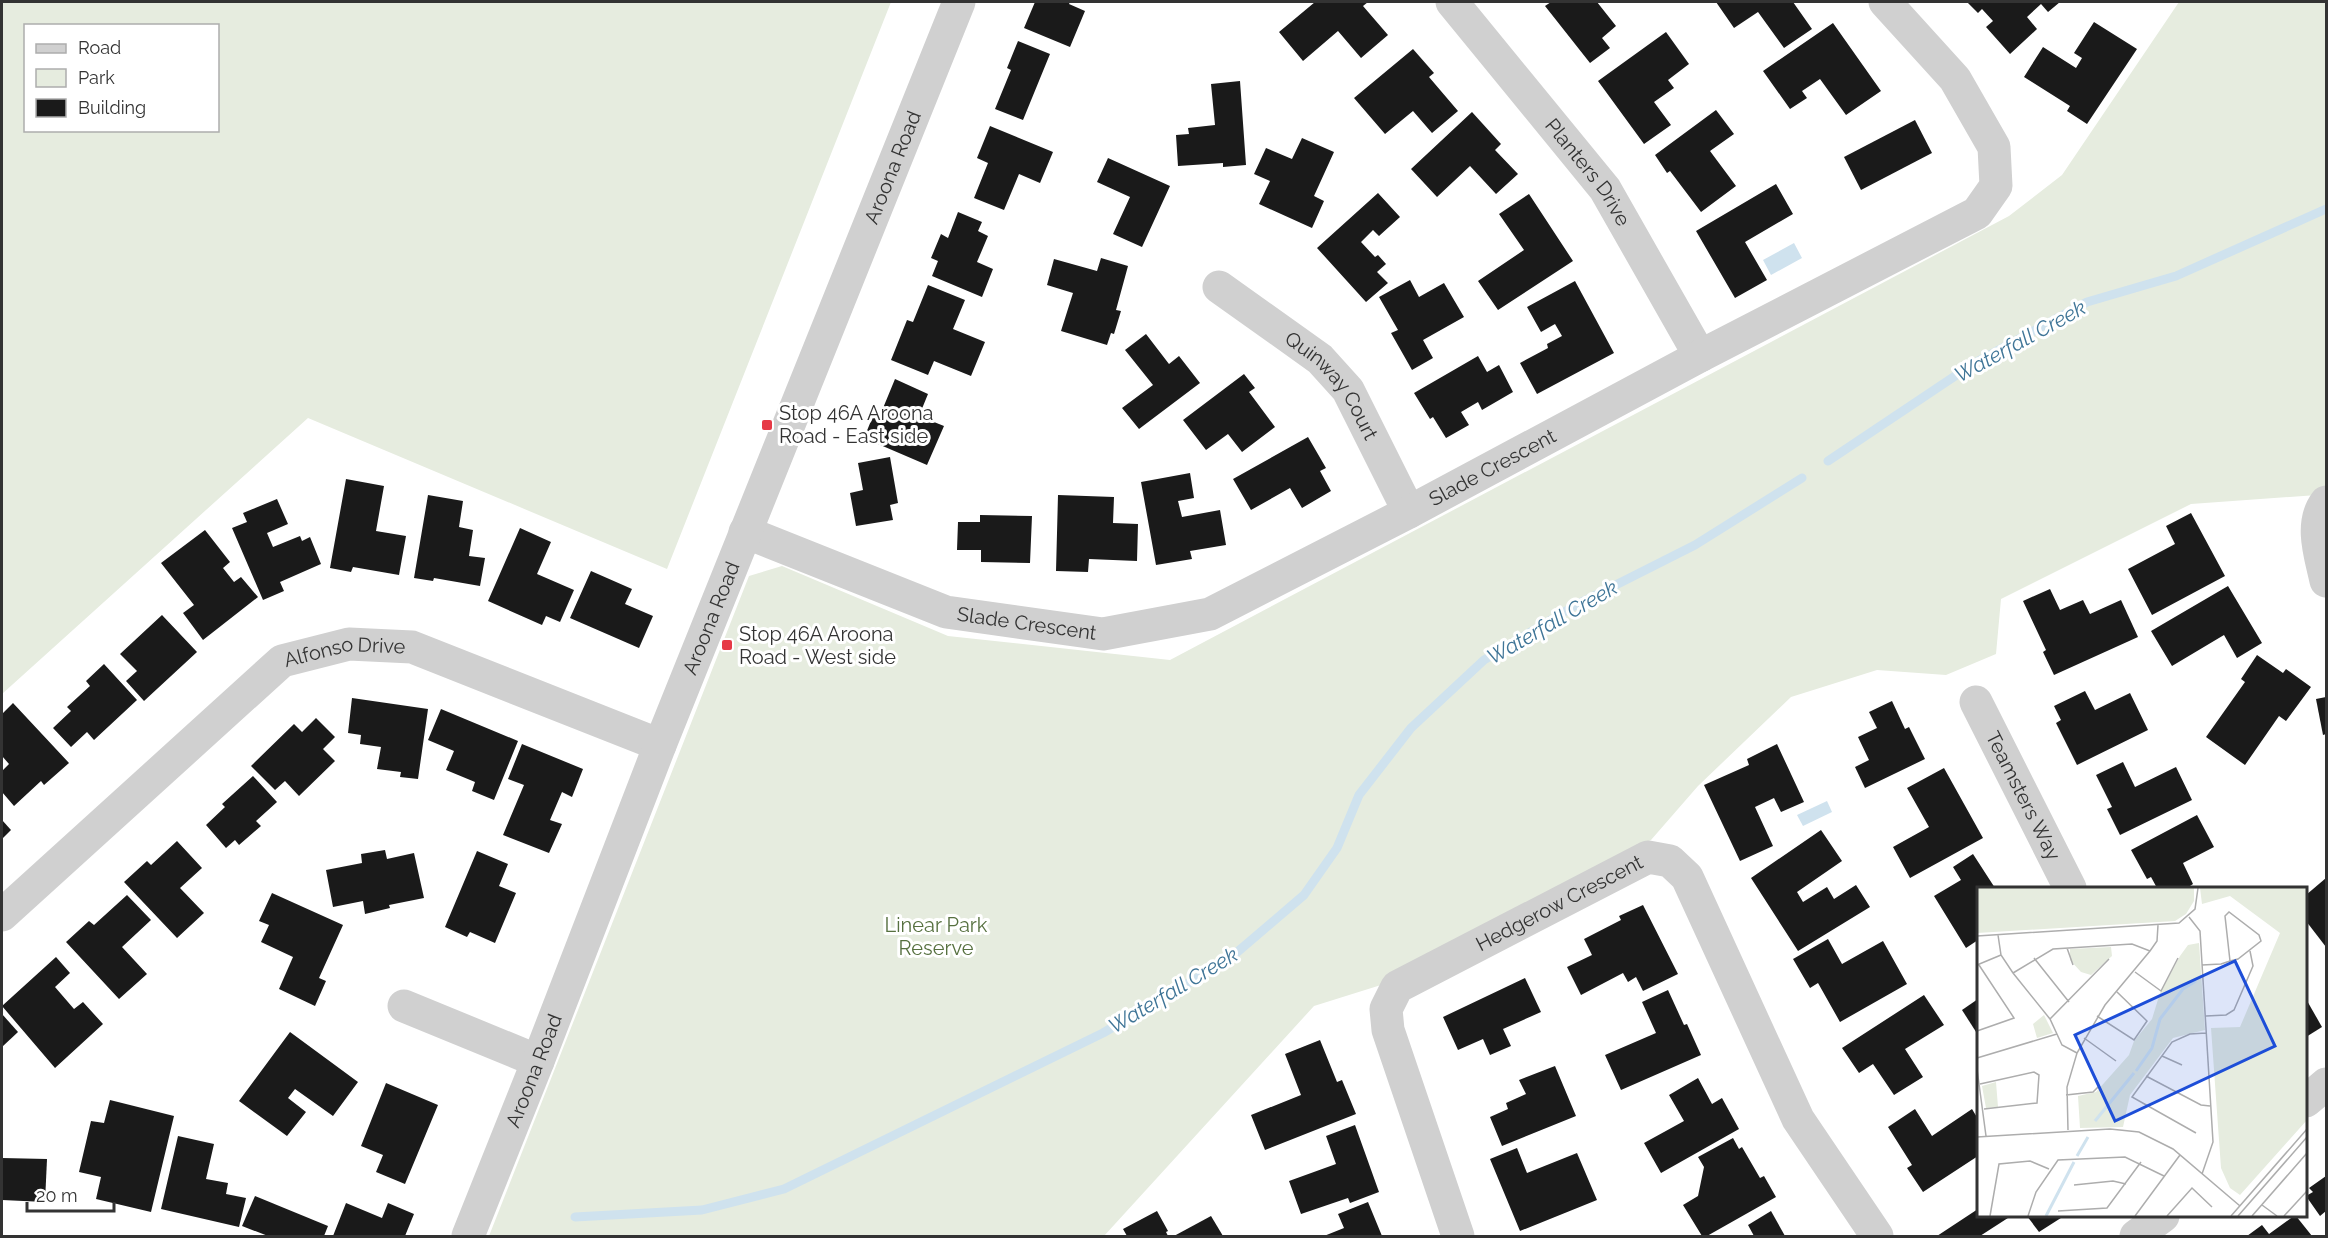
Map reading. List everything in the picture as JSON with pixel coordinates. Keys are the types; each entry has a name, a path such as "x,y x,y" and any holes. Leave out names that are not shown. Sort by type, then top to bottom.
{"street":[{"name":"Aroona Road","path":"468,1236 660,745 959,2"},
{"name":"Planters Drive","path":"1452,2 1605,189 1700,356"},
{"name":"Slade Crescent","path":"745,532 946,612 1103,634 1210,614 1409,512 1700,356 1977,213 1996,186 1994,147 1955,79 1886,2"},
{"name":"Quinway Court","path":"1219,287 1320,359 1348,390 1409,512"},
{"path":"2326,502 2316,536 2326,581"},
{"name":"Alfonso Drive","path":"2,915 282,661 349,644 412,647 660,745"},
{"name":"Teamsters Way","path":"1976,702 2069,887"},
{"name":"Hedgerow Crescent","path":"1458,1236 1388,1030 1386,1009 1397,987 1648,857 1670,861 1687,877 1798,1119 1877,1236"},
{"path":"404,1006 538,1060"},
{"path":"2307,1100 2326,1084"},
{"path":"2136,1236 2160,1217"}],"green space":[{"path":"2,2 891,2 667,569 308,418 2,694"},
{"name":"Linear Park Reserve","path":"2179,2 2326,2 2326,485 2317,495 2191,504 2001,599 1996,654 1946,675 1877,670 1791,697 1698,786 1651,840 1381,985 1314,1006 1104,1236 489,1236 749,576 782,566 948,636 1170,660 2009,216 2062,175"}],"water":[{"path":"1794,243 1802,258 1771,275 1763,260"},
{"path":"1827,801 1832,812 1803,826 1797,815"}],"building":[{"path":"1035,2 1070,2 1069,4 1085,11 1070,47 1024,28"},
{"path":"1315,2 1368,2 1363,6 1388,35 1361,58 1338,31 1303,61 1279,32"},
{"path":"1551,2 1597,2 1616,26 1602,38 1610,48 1590,63 1545,6"},
{"path":"1716,2 1793,2 1812,29 1784,48 1758,12 1734,28"},
{"path":"1967,2 2060,2 2048,12 2041,4 2027,17 2037,29 2010,54 1986,27 1993,21 1982,9 1978,13"},
{"path":"2094,22 2137,49 2087,124 2067,111 2070,106 2024,77 2043,47 2076,68 2082,58 2074,53"},
{"path":"1833,23 1881,91 1846,115 1820,79 1802,91 1807,98 1790,109 1763,71"},
{"path":"1666,32 1689,64 1668,80 1674,88 1654,102 1671,125 1644,144 1598,81"},
{"path":"1018,41 1050,54 1023,120 995,109 1011,70 1007,68"},
{"path":"1413,49 1434,73 1429,77 1458,111 1432,133 1413,111 1385,134 1354,98"},
{"path":"1240,81 1246,165 1223,167 1223,163 1178,166 1176,135 1189,134 1188,128 1215,125 1211,84"},
{"path":"1716,110 1734,134 1710,151 1736,186 1701,212 1670,171 1667,173 1655,155"},
{"path":"1472,112 1501,144 1495,150 1518,174 1496,194 1470,166 1437,197 1411,169"},
{"path":"1915,120 1932,153 1861,190 1844,157"},
{"path":"990,126 1053,152 1040,183 1019,174 1004,210 974,198 988,163 977,158"},
{"path":"1302,138 1334,152 1314,196 1324,201 1312,228 1259,204 1270,181 1254,174 1266,148 1292,159"},
{"path":"1108,158 1170,186 1142,247 1113,234 1130,197 1097,182"},
{"path":"1776,184 1793,214 1745,242 1767,280 1735,298 1696,231"},
{"path":"1378,193 1400,217 1379,236 1373,230 1361,242 1375,257 1378,255 1386,264 1377,272 1388,283 1366,302 1317,248"},
{"path":"1529,194 1573,261 1498,310 1478,281 1524,250 1499,214"},
{"path":"958,212 982,222 978,231 988,236 977,262 993,269 982,297 932,276 938,261 931,258 941,234 948,238"},
{"path":"1101,258 1128,266 1116,310 1121,311 1114,334 1111,333 1107,345 1061,331 1073,293 1047,285 1054,259 1097,271"},
{"path":"1410,280 1419,297 1444,283 1464,317 1423,340 1433,358 1412,370 1391,333 1398,330 1379,297"},
{"path":"1575,281 1614,353 1537,394 1520,363 1548,348 1547,344 1562,336 1555,324 1541,332 1527,307"},
{"path":"928,285 965,300 953,329 985,342 971,376 934,361 928,375 891,360 907,320 913,322"},
{"path":"1146,334 1169,364 1179,356 1200,383 1139,429 1122,408 1153,385 1125,350"},
{"path":"1478,356 1487,372 1499,365 1513,392 1482,410 1478,402 1461,412 1469,425 1446,438 1433,417 1430,419 1414,393"},
{"path":"1244,374 1255,388 1249,392 1275,427 1242,452 1228,434 1206,450 1183,420"},
{"path":"895,379 928,394 919,416 944,426 927,465 864,438 875,411 881,413"},
{"path":"1308,437 1326,468 1320,471 1331,491 1302,508 1290,488 1251,510 1233,479"},
{"path":"890,457 898,503 890,505 893,520 856,526 850,493 863,490 858,463"},
{"path":"1190,473 1194,498 1178,501 1182,517 1220,510 1226,545 1190,551 1192,559 1156,565 1141,482"},
{"path":"346,479 384,486 376,531 406,536 399,575 353,567 351,572 330,568"},
{"path":"428,495 463,501 459,527 473,530 469,556 485,558 480,586 434,578 433,581 414,578"},
{"path":"1058,495 1114,497 1113,523 1138,524 1137,561 1089,559 1088,572 1056,571"},
{"path":"277,499 288,524 267,533 273,547 300,536 302,541 310,537 321,564 280,582 284,591 263,600 232,528 247,522 243,513"},
{"path":"2191,513 2225,576 2152,615 2128,569 2175,544 2166,526"},
{"path":"980,515 1032,516 1030,563 981,562 981,550 957,550 958,522 980,522"},
{"path":"520,528 551,542 537,574 574,590 560,622 546,616 542,625 488,601"},
{"path":"205,530 230,562 223,568 234,582 241,577 258,597 203,640 183,613 194,605 161,563"},
{"path":"591,571 632,589 625,604 653,616 639,648 570,618"},
{"path":"2228,586 2262,643 2237,658 2224,635 2172,666 2151,631"},
{"path":"2050,589 2060,610 2083,600 2090,614 2121,600 2138,637 2054,675 2043,652 2046,650 2023,601"},
{"path":"162,615 197,652 144,701 126,681 137,671 120,654"},
{"path":"2257,655 2283,673 2286,669 2311,687 2286,721 2279,716 2245,765 2206,737 2245,682 2241,679"},
{"path":"104,664 137,700 94,740 87,732 71,747 53,728 71,711 67,707 90,686 86,681"},
{"path":"2085,691 2095,710 2130,693 2148,730 2077,765 2056,723 2061,720 2054,706"},
{"path":"2326,697 2326,734 2323,735 2316,699"},
{"path":"352,698 428,709 418,779 400,777 401,772 377,769 381,747 360,744 361,735 348,733"},
{"path":"1892,701 1905,729 1909,727 1925,759 1865,788 1855,767 1869,760 1858,737 1877,728 1869,712"},
{"path":"13,703 69,763 44,785 41,781 14,806 2,792 2,771 9,764 2,756 2,714"},
{"path":"441,709 518,741 494,800 472,791 475,782 446,770 454,751 428,740"},
{"path":"316,718 335,737 323,749 335,761 299,796 285,781 275,790 251,766 294,724 302,732"},
{"path":"522,744 583,769 572,797 562,792 550,820 562,824 549,853 503,835 524,785 508,779"},
{"path":"1777,744 1804,802 1781,812 1774,798 1755,807 1773,846 1740,861 1704,785 1749,765 1747,759"},
{"path":"2123,762 2135,787 2176,767 2192,800 2120,835 2107,809 2112,807 2096,775"},
{"path":"1944,768 1983,838 1910,878 1893,847 1929,827 1907,788"},
{"path":"253,776 277,802 256,821 261,826 239,845 235,840 226,848 206,825 225,807 222,804"},
{"path":"2197,815 2214,847 2183,863 2193,884 2191,887 2156,887 2151,877 2147,879 2131,850"},
{"path":"2,820 11,830 2,839"},
{"path":"1821,830 1842,861 1797,892 1803,902 1827,887 1834,899 1856,885 1870,907 1798,951 1751,878"},
{"path":"177,841 202,868 180,888 204,913 177,938 124,882 147,861 151,865"},
{"path":"385,850 387,859 414,853 424,898 389,905 390,908 365,914 363,901 333,907 326,870 362,863 361,854"},
{"path":"477,851 508,864 499,886 516,893 495,943 470,932 467,937 445,927"},
{"path":"1973,854 1994,887 1977,887 1977,941 1966,948 1934,896 1961,880 1953,867"},
{"path":"2326,878 2326,947 2307,922 2307,894"},
{"path":"272,893 343,925 319,978 326,981 315,1006 279,989 293,957 261,942 269,925 259,921"},
{"path":"127,895 151,920 122,947 147,974 119,999 66,942 89,921 94,925"},
{"path":"1643,905 1678,974 1643,991 1636,977 1628,982 1623,973 1581,995 1567,967 1592,955 1584,939 1621,920 1619,916"},
{"path":"1828,939 1842,964 1883,941 1907,984 1840,1022 1818,983 1810,988 1793,959"},
{"path":"56,957 70,973 55,987 74,1009 83,1002 103,1024 55,1068 2,1006"},
{"path":"1525,978 1541,1012 1503,1029 1511,1046 1490,1055 1483,1039 1458,1050 1443,1017"},
{"path":"1668,990 1701,1055 1621,1090 1605,1055 1656,1033 1642,1002"},
{"path":"1924,995 1944,1025 1905,1049 1923,1077 1894,1095 1873,1064 1859,1073 1842,1048"},
{"path":"1977,1000 1977,1033 1962,1010"},
{"path":"2307,1001 2322,1027 2307,1036"},
{"path":"2,1014 18,1032 2,1047"},
{"path":"290,1032 358,1082 333,1116 295,1089 288,1098 306,1112 287,1136 239,1101"},
{"path":"1320,1040 1337,1082 1342,1080 1356,1114 1265,1150 1251,1115 1301,1095 1285,1054"},
{"path":"1555,1066 1576,1116 1502,1146 1490,1117 1508,1109 1506,1103 1526,1094 1519,1080"},
{"path":"1698,1078 1712,1104 1722,1098 1739,1129 1661,1173 1644,1143 1684,1121 1669,1095"},
{"path":"386,1083 438,1105 405,1184 376,1172 383,1155 361,1146"},
{"path":"110,1100 174,1116 151,1212 96,1199 101,1177 79,1172 91,1121 104,1123"},
{"path":"1915,1109 1932,1136 1972,1109 1977,1117 1977,1157 1923,1192 1907,1168 1912,1165 1888,1127"},
{"path":"1355,1125 1379,1192 1350,1203 1348,1198 1301,1214 1289,1181 1336,1164 1326,1136"},
{"path":"178,1136 214,1144 206,1179 228,1183 226,1194 246,1198 239,1227 161,1209"},
{"path":"1733,1138 1739,1149 1742,1147 1760,1178 1764,1176 1776,1197 1707,1236 1702,1236 1683,1205 1698,1196 1704,1167 1698,1157"},
{"path":"1517,1148 1527,1173 1577,1153 1597,1200 1520,1231 1490,1159"},
{"path":"2,1158 47,1159 45,1202 2,1200"},
{"path":"2326,1176 2326,1211 2320,1216 2307,1197 2313,1192 2309,1188"},
{"path":"255,1196 328,1226 324,1236 268,1236 242,1226"},
{"path":"1368,1202 1382,1236 1324,1236 1344,1228 1338,1214"},
{"path":"346,1203 382,1218 388,1203 414,1214 405,1236 333,1236"},
{"path":"1977,1210 1977,1217 2009,1217 1980,1236 1937,1236"},
{"path":"1157,1211 1168,1231 1166,1232 1168,1236 1127,1236 1123,1229"},
{"path":"1771,1211 1785,1236 1754,1236 1748,1225"},
{"path":"1211,1216 1223,1236 1174,1236"},
{"path":"2028,1217 2062,1217 2039,1232"},
{"path":"2293,1217 2297,1217 2312,1236 2247,1236 2262,1225 2269,1234"}],"waterway":[{"name":"Waterfall Creek","path":"1828,461 1973,364 2087,302 2176,276 2326,209"},
{"name":"Waterfall Creek","path":"575,1217 702,1210 784,1189 1103,1033 1228,960 1304,895 1337,848 1359,795 1411,728 1484,660 1576,605 1695,545 1802,478"}],"place":[{"name":"Stop 46A Aroona Road - East side","path":"767,425"},
{"name":"Stop 46A Aroona Road - West side","path":"727,645"}]}
